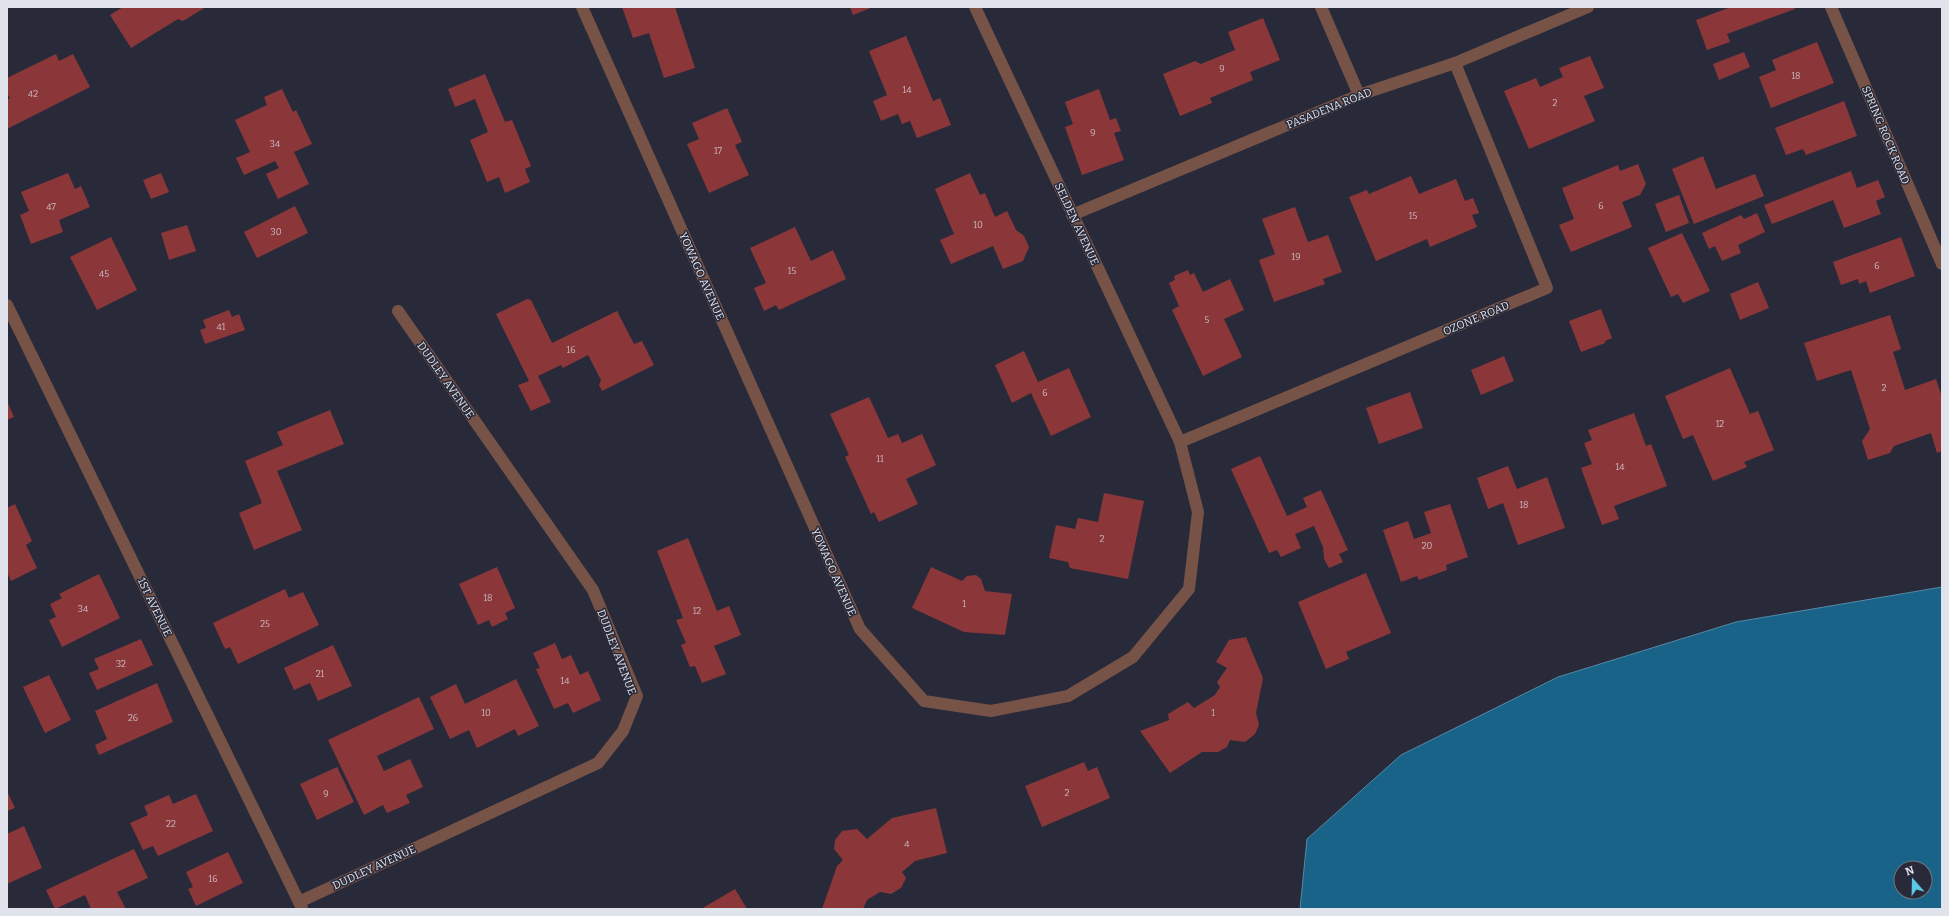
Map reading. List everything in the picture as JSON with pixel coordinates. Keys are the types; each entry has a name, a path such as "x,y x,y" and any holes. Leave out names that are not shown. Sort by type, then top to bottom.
{"street":[{"name":"YOWAGO AVENUE","path":"582,7 860,629 924,701 991,711 1068,696 1133,657 1189,589 1198,512 1180,442"},
{"name":"SELDEN AVENUE","path":"975,7 1180,442"},
{"path":"1321,7 1358,95"},
{"name":"PASADENA ROAD","path":"1072,215 1358,95 1455,63 1588,7"},
{"name":"SPRING ROCK ROAD","path":"1830,7 1942,264"},
{"name":"OZONE ROAD","path":"1180,442 1547,288 1455,63"},
{"name":"1ST AVENUE","path":"7,305 301,905"},
{"name":"DUDLEY AVENUE","path":"301,905 598,763 623,731 637,696 593,590 398,311"}],"water":[{"path":"1942,587 1942,909 1300,909 1307,839 1401,755 1558,677 1736,622"}],"building":[{"path":"123,7 206,7 183,21 178,19 131,48 110,15"},
{"path":"622,7 675,7 695,68 664,78 649,33 633,38"},
{"path":"850,7 873,7 853,15"},
{"path":"1731,7 1794,7 1795,9 1727,34 1730,42 1707,50 1696,20"},
{"path":"1263,18 1280,60 1250,72 1253,80 1210,98 1212,103 1180,116 1163,74 1195,61 1201,64 1235,50 1228,32"},
{"path":"906,36 933,101 940,98 951,125 917,138 910,121 902,124 898,114 881,121 873,101 887,95 869,51"},
{"path":"1817,42 1834,83 1771,108 1759,77 1776,70 1772,60"},
{"path":"1744,52 1750,67 1719,80 1713,64"},
{"path":"56,54 59,61 73,54 90,87 7,129 7,100 10,98 7,93 7,78"},
{"path":"1590,56 1604,88 1584,96 1595,121 1529,149 1504,91 1536,78 1540,87 1563,77 1559,68"},
{"path":"485,74 505,122 512,120 531,166 525,169 530,182 505,193 499,177 487,182 470,140 488,132 475,99 455,107 448,89"},
{"path":"282,89 293,112 296,110 312,144 294,152 309,184 278,199 266,174 279,168 275,161 244,175 236,158 250,152 235,120 267,105 264,97"},
{"path":"1099,89 1110,120 1116,118 1121,131 1114,133 1124,160 1082,175 1065,127 1073,124 1065,102"},
{"path":"1844,101 1857,136 1806,155 1803,149 1786,155 1775,128"},
{"path":"727,108 742,142 735,145 749,175 709,193 687,144 699,139 692,123"},
{"path":"1703,156 1716,189 1755,174 1764,196 1694,224 1672,169"},
{"path":"1638,164 1646,184 1640,195 1622,202 1632,227 1571,252 1559,225 1574,219 1562,188 1618,165 1620,171"},
{"path":"1851,171 1857,188 1878,180 1885,197 1876,201 1881,214 1844,228 1833,200 1772,224 1764,205"},
{"path":"68,173 75,189 81,186 90,207 59,220 63,232 31,244 20,215 29,211 21,192"},
{"path":"161,173 169,192 151,199 143,180"},
{"path":"970,173 980,195 985,193 995,217 1007,211 1016,230 1024,236 1029,247 1023,261 1003,269 993,246 951,264 940,240 954,234 935,189"},
{"path":"1411,176 1419,194 1456,179 1465,201 1473,198 1479,213 1472,215 1477,227 1430,247 1427,239 1376,261 1349,197 1367,190 1369,194"},
{"path":"1679,195 1689,223 1666,232 1655,204"},
{"path":"295,206 308,233 257,258 244,232"},
{"path":"1295,207 1308,242 1328,235 1342,272 1323,279 1325,284 1274,302 1259,260 1275,254 1262,219"},
{"path":"1757,213 1765,232 1738,245 1741,253 1722,261 1715,246 1709,249 1702,233 1741,215 1744,219"},
{"path":"187,225 196,251 169,260 161,233"},
{"path":"795,227 811,261 833,250 846,279 779,310 776,305 764,311 754,288 766,283 750,248"},
{"path":"1682,233 1710,291 1683,303 1678,294 1671,297 1648,248"},
{"path":"111,237 137,290 97,310 70,257"},
{"path":"1901,237 1915,276 1870,293 1866,281 1859,284 1858,279 1841,285 1833,262"},
{"path":"1188,270 1190,275 1194,273 1203,292 1230,279 1244,310 1224,319 1242,357 1203,376 1172,310 1179,306 1169,283 1175,280 1174,276"},
{"path":"1758,282 1769,308 1740,320 1730,294"},
{"path":"527,299 531,300 552,343 617,311 634,344 642,341 654,365 602,391 599,385 601,380 588,355 563,368 561,365 538,376 551,402 531,411 518,385 529,381 496,314"},
{"path":"1601,309 1612,338 1605,341 1605,343 1581,352 1569,321"},
{"path":"229,310 232,317 239,314 245,330 205,344 200,330 206,328 203,320"},
{"path":"1890,315 1901,349 1893,352 1905,390 1936,379 1942,397 1942,451 1937,453 1931,433 1894,446 1890,453 1868,460 1862,441 1870,429 1851,370 1817,381 1804,343"},
{"path":"1024,351 1038,382 1069,368 1091,417 1051,436 1031,393 1012,403 995,365"},
{"path":"1504,356 1514,381 1481,395 1471,370"},
{"path":"1730,368 1750,414 1758,411 1774,450 1744,462 1747,467 1713,481 1693,435 1683,439 1665,396"},
{"path":"1410,392 1423,428 1379,444 1366,408"},
{"path":"869,397 888,438 898,434 902,443 922,434 936,465 906,479 918,504 879,522 874,512 871,514 845,457 849,455 830,414"},
{"path":"7,401 14,417 7,420"},
{"path":"330,410 344,444 277,471 302,530 254,550 239,513 262,503 245,461 283,445 277,432"},
{"path":"1634,413 1646,446 1651,444 1667,486 1614,506 1619,519 1602,525 1581,468 1592,464 1584,443 1592,440 1588,430"},
{"path":"1260,456 1287,516 1307,507 1303,498 1321,490 1348,550 1339,554 1343,562 1329,568 1324,559 1323,547 1314,526 1295,534 1301,548 1281,557 1277,550 1269,553 1231,469"},
{"path":"1508,466 1517,489 1547,477 1565,528 1518,545 1503,503 1488,509 1477,478"},
{"path":"1104,493 1144,501 1128,579 1070,568 1068,562 1049,558 1056,525 1075,529 1078,518 1098,522"},
{"path":"15,504 32,541 26,545 37,568 11,581 7,572 7,508"},
{"path":"1450,504 1468,557 1446,565 1447,570 1419,580 1417,576 1401,582 1383,530 1408,521 1414,539 1431,533 1424,512"},
{"path":"688,538 717,611 729,606 741,635 714,646 726,674 702,683 695,666 690,667 681,645 686,643 676,620 683,618 657,551"},
{"path":"497,567 515,608 505,613 508,619 492,627 489,620 478,625 459,584"},
{"path":"931,567 962,581 967,576 976,575 981,579 985,591 1012,594 1005,635 964,632 912,608"},
{"path":"1366,573 1391,633 1346,652 1349,659 1326,669 1298,602"},
{"path":"99,574 120,618 62,647 49,620 56,617 50,604 62,598 59,594"},
{"path":"285,589 289,598 303,592 319,625 238,664 230,647 225,649 213,623"},
{"path":"1246,637 1263,678 1256,713 1259,725 1255,734 1245,742 1230,740 1227,747 1218,752 1202,752 1170,773 1140,731 1169,720 1168,714 1188,702 1194,708 1215,695 1220,687 1217,682 1227,668 1216,662 1229,640"},
{"path":"141,639 153,665 97,690 89,673 99,669 94,659"},
{"path":"555,643 562,659 571,655 580,675 588,671 601,700 573,713 568,703 554,709 536,669 540,668 533,653"},
{"path":"333,645 352,686 318,701 310,683 294,690 284,668"},
{"path":"49,675 71,720 45,733 23,687"},
{"path":"516,679 539,726 518,736 515,729 477,748 469,730 450,739 430,697 456,684 465,704"},
{"path":"157,683 173,722 99,755 95,745 107,739 95,711"},
{"path":"419,697 434,729 377,756 384,771 410,759 423,787 406,795 410,803 387,813 383,805 364,815 328,740"},
{"path":"1084,762 1088,771 1097,767 1110,798 1042,827 1025,786"},
{"path":"337,767 354,802 317,820 300,784"},
{"path":"7,791 15,808 7,811"},
{"path":"196,794 213,831 158,856 153,846 143,850 130,823 148,815 144,806 169,795 173,804"},
{"path":"936,808 947,853 915,861 902,872 906,878 901,888 891,894 880,892 867,900 863,909 822,909 837,866 843,860 834,849 835,840 842,831 857,829 867,839 892,818"},
{"path":"24,826 42,868 7,884 7,834"},
{"path":"134,849 148,878 117,892 126,909 91,909 85,895 55,909 46,890"},
{"path":"228,852 243,883 196,906 188,889 193,887 186,872"},
{"path":"735,889 747,909 701,909"}]}
